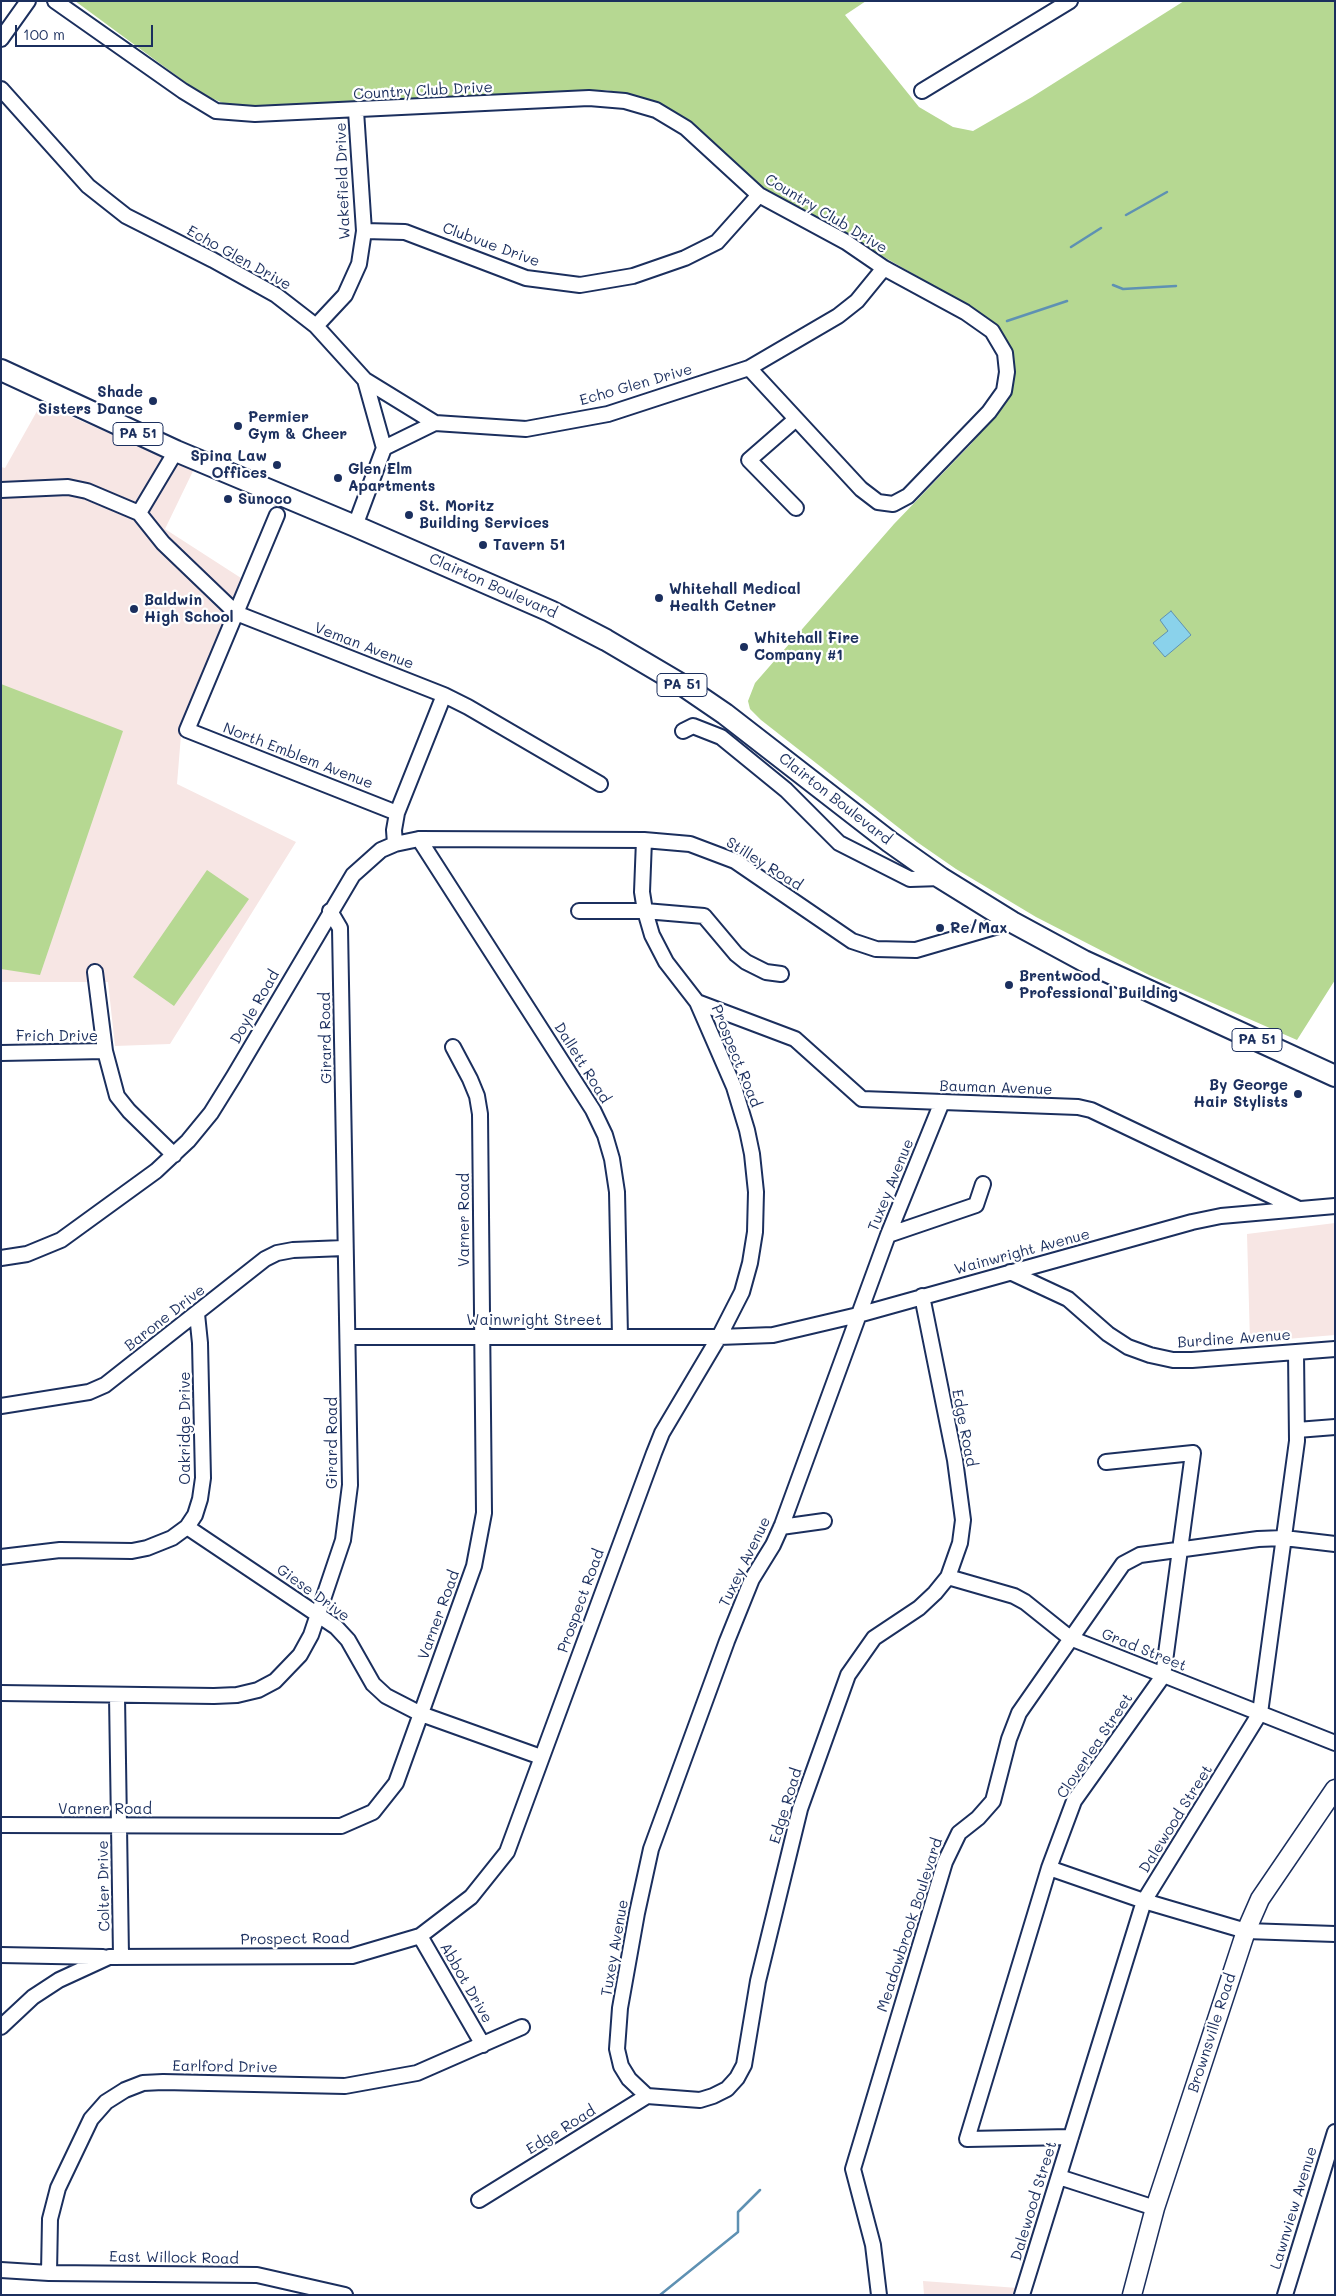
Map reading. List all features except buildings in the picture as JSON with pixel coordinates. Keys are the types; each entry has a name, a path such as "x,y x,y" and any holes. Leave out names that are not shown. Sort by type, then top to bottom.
{"highway":[{"name":"Clairton Boulevard","path":"1,370 176,451 550,611 657,669 725,714 890,842 941,878 1012,922 1084,961 1335,1076"}],"main road":[{"name":"Brownsville Road","path":"1132,2295 1155,2208 1246,1931 1260,1899 1335,1789"}],"street":[{"path":"1,39 28,1"},
{"name":"Country Club Drive","path":"55,1 182,91 216,111 255,114 356,111 589,98 625,101 656,110 686,128 759,194 846,242 884,268 965,312 992,331 1005,353 1007,372 1004,391 989,412 908,496 893,504 878,502 861,490 749,368"},
{"path":"922,91 1070,1"},
{"name":"Echo Glen Drive","path":"1,89 88,186 126,216 214,260 268,291 316,326 365,380 435,423 526,429 608,414 749,368 838,316 857,301 884,268"},
{"name":"Wakefield Drive","path":"316,326 345,295 359,264 364,231 356,111"},
{"name":"Clubvue Drive","path":"364,231 405,232 526,278 580,285 633,276 685,258 717,242 759,194"},
{"path":"355,526 384,448 365,380"},
{"path":"796,419 749,460 796,508"},
{"path":"384,448 435,423"},
{"path":"1,490 68,488 87,491 139,513 176,451"},
{"name":"Veman Avenue","path":"139,513 163,543 236,613 444,695 600,784"},
{"path":"236,613 277,515"},
{"name":"North Emblem Avenue","path":"236,613 187,730 397,813"},
{"path":"395,844 394,830 397,813 444,695"},
{"name":"Clairton Boulevard","path":"682,731 693,726 721,737 786,790 839,843 910,879 941,878"},
{"name":"Stilley Road","path":"395,844 419,839 644,840 690,844 728,858 852,941 876,949 916,950 1012,922"},
{"name":"Dallett Road","path":"419,839 593,1110 605,1136 612,1159 617,1192 620,1336"},
{"name":"Prospect Road","path":"1,2028 33,1997 59,1980 115,1957 352,1956 420,1936 471,1897 507,1852 662,1433 719,1337 742,1292 750,1263 756,1192 752,1154 734,1088 697,1002 666,962 652,935 642,892 644,840"},
{"name":"Doyle Road","path":"1,1258 27,1254 61,1240 156,1171 174,1154 211,1113 353,875 381,850 395,844"},
{"name":"Girard Road","path":"1,1693 214,1696 237,1695 258,1690 275,1681 300,1655 319,1614 343,1540 348,1514 350,1485 348,1337 344,1248 340,928 330,911"},
{"path":"579,911 645,911 704,916 736,954 746,962 766,972 781,974"},
{"path":"95,972 105,1051"},
{"name":"Bauman Avenue","path":"697,1002 794,1039 862,1099 1078,1107 1091,1110 1300,1209"},
{"name":"Varner Road","path":"1,1825 341,1826 359,1820 373,1812 396,1783 474,1566 481,1539 484,1513 480,1114 477,1096 453,1047"},
{"name":"Frich Drive","path":"1,1053 105,1051 118,1096 129,1111 174,1154"},
{"name":"Tuxey Avenue","path":"647,2096 629,2080 621,2066 617,2049 620,2008 651,1848 744,1598 781,1527 888,1235 942,1102"},
{"path":"888,1235 976,1205 983,1184"},
{"name":"Wainwright Avenue","path":"719,1337 773,1335 858,1315 1192,1222 1221,1216 1335,1206"},
{"name":"Barone Drive","path":"1,1406 89,1392 105,1385 264,1259 277,1253 293,1250 344,1248"},
{"name":"Burdine Avenue","path":"1010,1272 1068,1299 1108,1334 1128,1347 1150,1355 1172,1360 1192,1360 1335,1349"},
{"name":"Edge Road","path":"478,2200 647,2096 700,2100 727,2090 737,2078 744,2065 758,1981 800,1809 848,1675 874,1638 919,1608 948,1577 960,1543 962,1520 955,1460 922,1296"},
{"name":"Oakridge Drive","path":"187,1527 195,1514 200,1499 203,1478 200,1344 197,1314"},
{"name":"Wainwright Street","path":"348,1337 719,1337"},
{"name":"Dalewood Street","path":"1022,2295 1144,1902 1260,1713 1297,1430 1296,1352"},
{"path":"1297,1430 1335,1426"},
{"name":"Cloverlea Street","path":"1071,2138 967,2139 1049,1868 1074,1801 1163,1676 1193,1453 1106,1462"},
{"path":"781,1527 824,1521"},
{"path":"1,1557 60,1550 132,1551 147,1548 172,1538 187,1527"},
{"name":"Giese Drive","path":"187,1527 336,1627 348,1640 373,1684 386,1696 421,1714 541,1757"},
{"name":"Meadowbrook Boulevard","path":"879,2295 873,2246 852,2169 952,1846 959,1833 978,1818 993,1800 1009,1739 1019,1713 1123,1564 1140,1555 1258,1539 1284,1538 1335,1544"},
{"name":"Grad Street","path":"948,1577 1014,1596 1026,1602 1070,1638 1335,1743"},
{"name":"Colter Drive","path":"115,1957 119,1825 117,1696"},
{"path":"1049,1868 1144,1902 1246,1931 1335,1934"},
{"name":"Abbot Drive","path":"420,1936 483,2045"},
{"path":"1,1955 115,1957"},
{"name":"Earlford Drive","path":"49,2273 50,2219 58,2188 91,2118 106,2102 125,2090 144,2083 163,2082 345,2086 417,2073 522,2027"},
{"name":"Lawnview Avenue","path":"1285,2295 1331,2159 1335,2132"},
{"path":"1059,2177 1155,2208"},
{"name":"East Willock Road","path":"1,2270 49,2273 257,2275 345,2295"}],"shaded area":[{"path":"41,404 194,469 165,529 241,578 181,735 177,784 296,842 170,1044 115,1046 108,982 1,982 1,467 5,468"},
{"path":"1335,1223 1335,1335 1250,1342 1247,1234"},
{"path":"923,2281 1018,2288 1016,2295 924,2295"}],"green space":[{"path":"75,1 866,1 845,15 919,107 953,127 973,131 1032,97 1184,1 1335,1 1335,980 1297,1040 1149,975 1036,917 956,869 917,842 761,720 750,709 748,701 755,683 894,524 971,444 997,413 1009,395 999,332 974,309 761,186 699,131 669,109 637,96 606,90 248,109 225,104 200,93"},
{"path":"1,684 123,731 40,975 1,969"},
{"path":"207,870 249,899 174,1006 133,977"}],"water":[{"path":"1171,611 1191,635 1165,657 1153,643 1168,631 1160,620"}],"waterway":[{"path":"1126,215 1167,192"},
{"path":"1071,247 1101,228"},
{"path":"1113,285 1123,289 1176,286"},
{"path":"1007,321 1067,301"},
{"path":"660,2295 738,2232 738,2212 760,2190"}],"place":[{"name":"Shade Sisters Dance","path":"153,401"},
{"name":"Permier Gym & Cheer","path":"238,426"},
{"name":"Spina Law Offices","path":"277,465"},
{"name":"Glen Elm Apartments","path":"338,478"},
{"name":"Sunoco","path":"228,499"},
{"name":"St. Moritz Building Services","path":"409,515"},
{"name":"Tavern 51","path":"483,545"},
{"name":"Whitehall Medical Health Cetner","path":"659,598"},
{"name":"Baldwin High School","path":"134,609"},
{"name":"Whitehall Fire Company #1","path":"744,647"},
{"name":"Re/Max","path":"940,928"},
{"name":"Brentwood Professional Building","path":"1009,985"},
{"name":"By George Hair Stylists","path":"1298,1094"}]}
